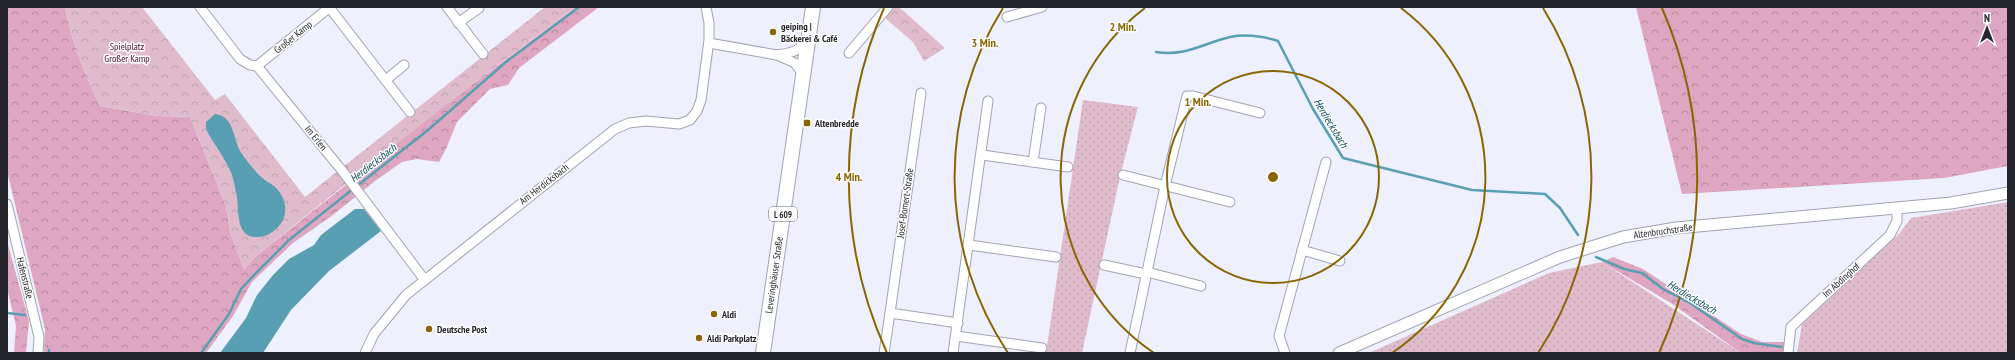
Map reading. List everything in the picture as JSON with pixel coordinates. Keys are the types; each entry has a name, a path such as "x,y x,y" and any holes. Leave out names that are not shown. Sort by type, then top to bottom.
{"main road":[{"name":"Leveringhäuser Straße","path":"763,353 813,7"}],"street":[{"name":"Im Erlen","path":"200,7 240,59 250,65 257,66 352,184 424,279"},
{"name":"Großer Kamp","path":"257,66 330,7 410,112"},
{"path":"446,7 483,54"},
{"name":"Am Herdicksbach","path":"365,353 374,334 406,295 424,279 615,129 629,123 646,121 678,124 690,120 697,111 701,100 709,43 709,23 706,7"},
{"path":"850,53 888,7"},
{"path":"1007,17 1042,7"},
{"path":"458,23 478,8"},
{"path":"777,55 795,52 803,46 810,31"},
{"path":"709,43 777,55 795,63 803,74"},
{"path":"386,80 404,65"},
{"name":"Josef-Bomert-Straße","path":"884,353 921,93"},
{"path":"1130,353 1165,186 1187,96 1193,96 1260,113"},
{"path":"953,353 982,154 988,101"},
{"path":"1033,162 1041,108"},
{"path":"982,154 1068,168"},
{"path":"1285,353 1279,336 1326,162"},
{"path":"1123,175 1230,202"},
{"name":"Altenbruchstraße","path":"1339,353 1560,257 1623,237 1676,228 1951,203 2008,193"},
{"name":"Hafenstraße","path":"7,204 39,337 38,353"},
{"name":"Im Abdinghof","path":"1788,353 1791,327 1890,235 1897,221 1897,208"},
{"path":"969,245 1056,257"},
{"path":"1302,250 1340,261"},
{"path":"1104,265 1202,286"},
{"path":"890,312 958,322"},
{"path":"956,336 1042,348"}],"green space":[{"path":"7,7 65,7 75,45 100,106 158,116 190,117 226,206 230,232 244,269 256,256 370,166 408,133 576,7 599,7 519,68 508,85 490,89 457,122 439,162 417,159 402,162 375,181 333,215 293,243 252,282 233,316 206,353 44,353 45,329 7,171"},
{"name":"Spielplatz Großer Kamp","path":"65,7 142,7 215,100 225,94 305,197 545,7 576,7 375,161 256,256 244,269 230,232 226,206 190,117 158,116 100,106 75,45"},
{"path":"895,7 899,7 945,48 924,61 913,42 885,18"},
{"path":"1636,7 2008,7 2008,166 1944,178 1682,194"},
{"path":"1083,100 1138,107 1121,172 1082,353 1046,353"},
{"path":"2008,202 2008,353 1797,353 1802,324 1899,234 1911,218"},
{"path":"7,241 29,321 26,353 14,353 16,326 7,288"},
{"path":"1613,257 1643,269 1741,334 1762,342 1785,342 1784,353 1741,353 1674,305 1602,262"},
{"path":"1602,262 1741,353 1369,353 1549,273"}],"water":[{"path":"215,114 222,116 227,120 233,130 242,154 260,176 278,190 284,200 285,211 282,222 269,234 260,237 250,236 242,229 239,217 237,195 232,175 227,163 206,129 206,122"},
{"path":"355,209 364,209 381,231 329,271 291,310 263,353 220,353 246,318 257,295 273,275 289,259 314,245 321,235"}],"waterway":[{"name":"Herdiecksbach","path":"357,186 428,130 506,62 579,7"},
{"name":"Herdiecksbach","path":"1156,52 1176,53 1236,36 1254,36 1278,41 1313,109 1343,158 1472,190 1545,194 1560,208 1578,235"},
{"name":"Herdiecksbach","path":"201,353 229,314 241,289 289,240 353,189"},
{"name":"Herdiecksbach","path":"1596,257 1624,269 1642,273 1663,289 1690,303 1742,339 1754,343 1781,347"},
{"name":"Herdiecksbach","path":"7,313 25,315"}],"place":[{"name":"geiping | Bäckerei & Café","path":"773,32"},
{"name":"Altenbredde","path":"807,123"},
{"name":"Aldi","path":"714,314"},
{"name":"Deutsche Post","path":"429,329"},
{"name":"Aldi Parkplatz","path":"699,338"}]}
